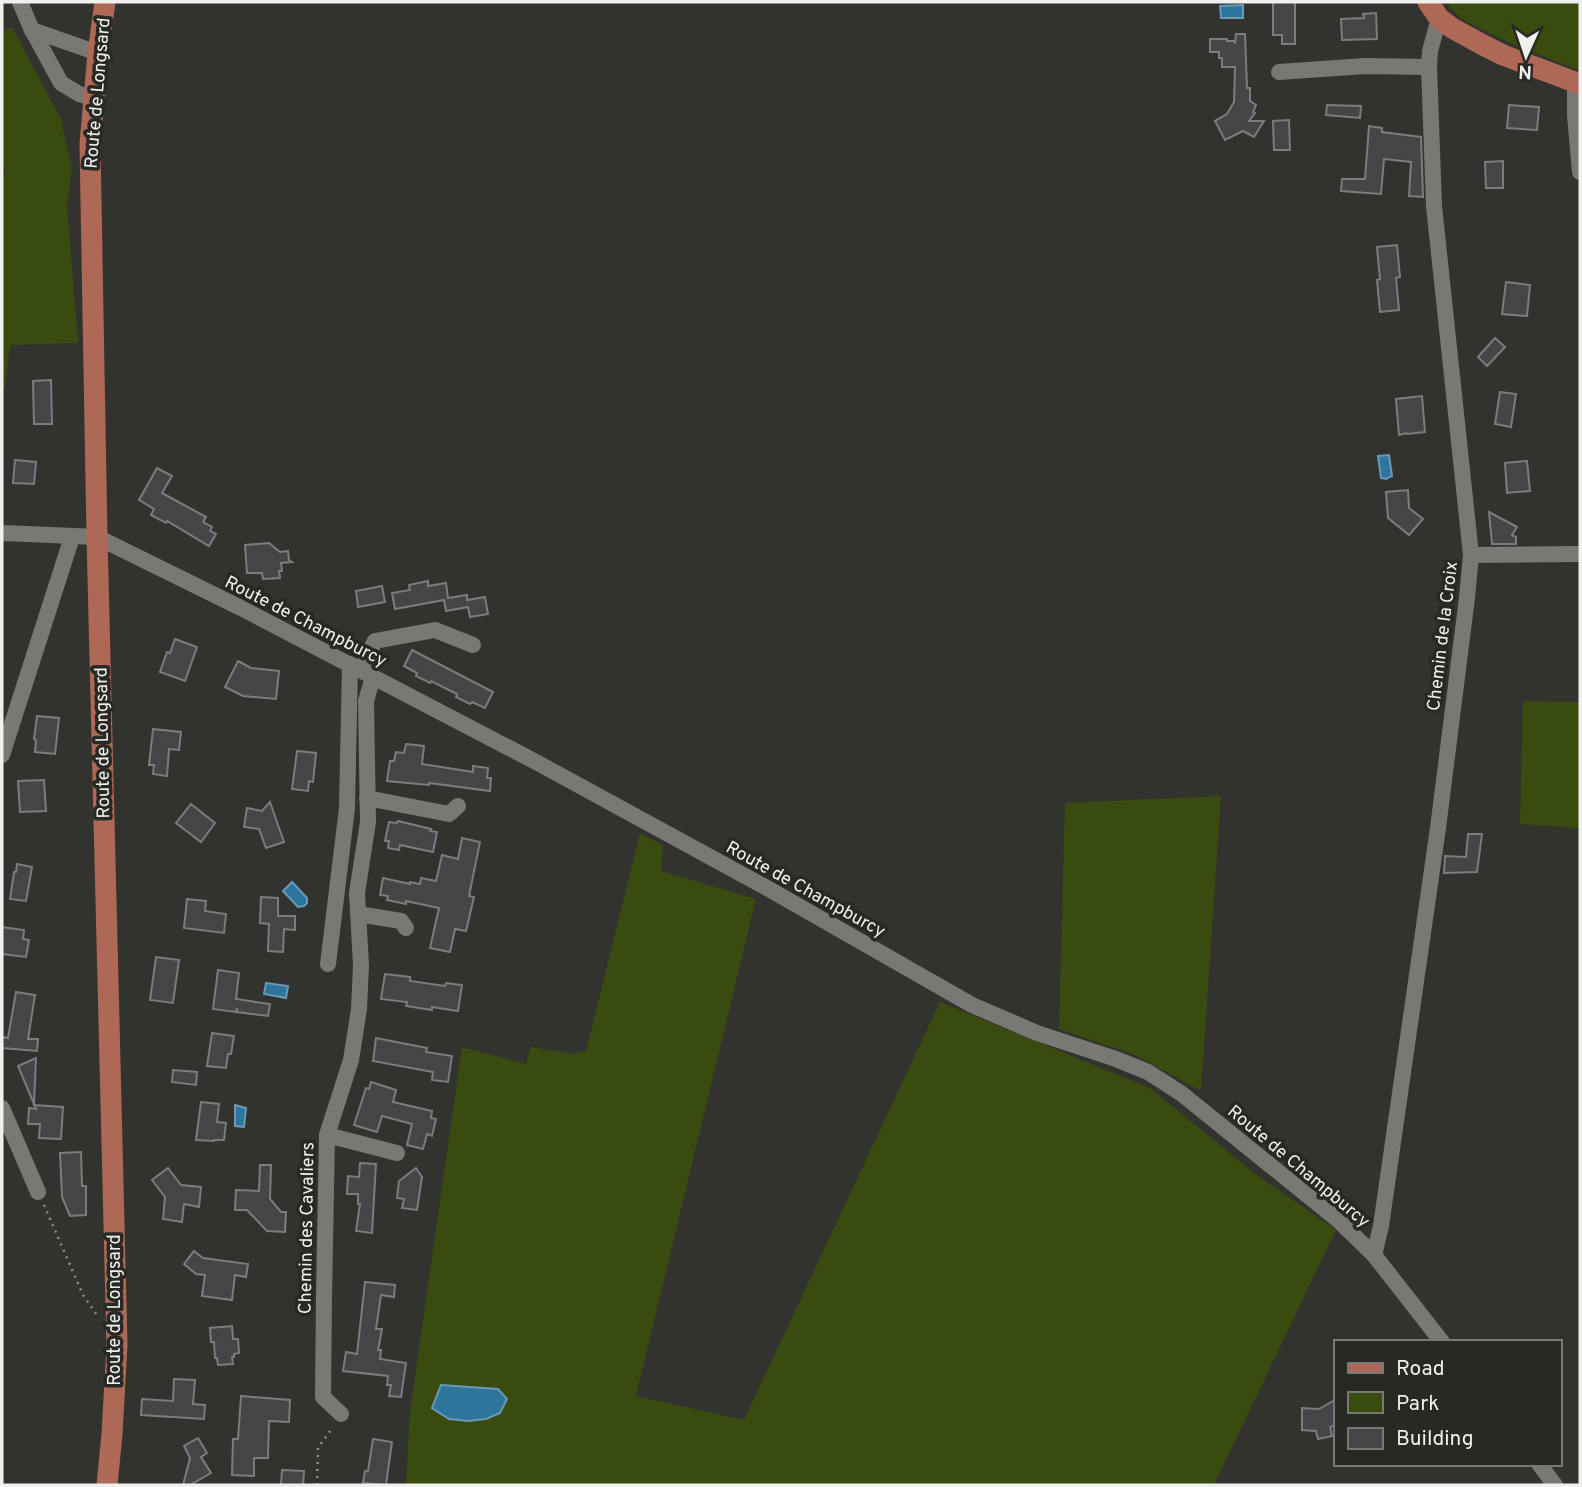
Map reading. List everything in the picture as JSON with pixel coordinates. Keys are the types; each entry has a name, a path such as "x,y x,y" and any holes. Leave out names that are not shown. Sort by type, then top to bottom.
{"main road":[{"name":"Route de Longsard","path":"105,2 90,144 117,1345 113,1434 107,1485"},
{"path":"1433,10 1451,27 1503,55 1578,83"}],"street":[{"path":"20,2 61,83 79,94 94,98"},
{"name":"Chemin de la Croix","path":"1374,1255 1383,1212 1438,828 1468,598 1471,555 1434,206 1429,66 1433,10"},
{"path":"32,30 98,53"},
{"path":"1279,72 1365,66 1429,66"},
{"path":"1578,83 1575,115 1580,172"},
{"path":"2,533 97,537"},
{"path":"2,755 72,537"},
{"name":"Route de Champburcy","path":"97,537 242,608 524,756 743,875 972,1005 1037,1033 1148,1072 1182,1094 1338,1220 1374,1255 1440,1340"},
{"path":"1471,555 1580,554"},
{"path":"328,964 361,670 375,640 435,630 473,645"},
{"name":"Chemin des Cavaliers","path":"341,1414 323,1397 327,1135 351,1060 357,1022 360,965 357,893 368,822 366,701 361,670"},
{"path":"368,798 449,814 458,806"},
{"path":"358,914 401,921 407,928"},
{"path":"2,1108 38,1192"},
{"path":"327,1135 397,1153"},
{"path":"1541,1466 1555,1485"}],"path":[{"path":"38,1192 83,1295 117,1345"},
{"path":"317,1485 318,1448 341,1414"}],"green space":[{"path":"1446,2 1580,2 1580,71 1512,44 1461,19"},
{"path":"12,27 61,119 72,169 67,205 78,343 10,345 2,393 2,180 6,172 2,168 2,32"},
{"path":"1523,701 1580,702 1580,828 1520,824"},
{"path":"1221,796 1201,1091 1135,1055 1059,1029 1065,803"},
{"path":"640,833 663,845 661,871 756,899 636,1396 744,1420 940,1002 1150,1088 1254,1173 1336,1230 1214,1485 406,1485 410,1411 462,1047 526,1064 531,1047 573,1054 586,1051"}],"water":[{"path":"1243,5 1243,18 1221,18 1220,6"},
{"path":"1389,455 1392,476 1381,478 1378,456"},
{"path":"292,882 307,898 304,906 298,907 283,891"},
{"path":"266,983 288,986 286,998 264,994"},
{"path":"235,1105 246,1108 244,1127 235,1126"},
{"path":"441,1385 498,1389 507,1399 500,1413 486,1419 449,1419 432,1408"}],"building":[{"path":"1273,2 1295,2 1295,44 1282,44 1282,35 1273,35"},
{"path":"1376,13 1377,39 1342,40 1341,19 1364,18 1363,14"},
{"path":"1236,34 1245,34 1247,88 1250,88 1250,101 1256,105 1253,112 1255,113 1249,121 1264,121 1254,137 1243,131 1225,140 1215,121 1227,114 1234,102 1235,67 1222,67 1219,52 1210,52 1210,39 1227,39 1235,41 1235,44"},
{"path":"1327,105 1361,106 1360,118 1326,115"},
{"path":"1509,105 1539,107 1537,130 1507,128"},
{"path":"1289,120 1290,150 1274,150 1273,121"},
{"path":"1369,126 1382,128 1382,132 1421,137 1423,197 1409,196 1411,162 1384,159 1381,194 1341,191 1342,179 1365,179"},
{"path":"1503,161 1503,188 1486,188 1485,162"},
{"path":"1397,245 1399,310 1380,312 1377,247"},
{"path":"1506,282 1530,285 1527,316 1502,314"},
{"path":"1495,338 1505,347 1487,366 1478,357"},
{"path":"51,380 52,424 34,424 33,381"},
{"path":"1500,392 1516,394 1511,427 1495,424"},
{"path":"1422,396 1425,432 1399,435 1396,399"},
{"path":"15,460 36,462 34,484 13,483"},
{"path":"1527,461 1530,491 1507,493 1505,463"},
{"path":"157,468 172,476 162,493 206,517 203,522 212,527 210,531 216,534 209,546 167,521 166,523 151,515 154,509 139,500"},
{"path":"1408,490 1409,508 1423,519 1409,535 1388,518 1386,492"},
{"path":"1489,512 1517,527 1512,535 1516,537 1516,544 1492,544"},
{"path":"269,543 280,552 288,551 289,560 292,562 281,563 280,578 263,579 262,573 247,573 245,545"},
{"path":"428,581 428,586 446,583 448,598 467,595 467,600 485,597 488,614 470,617 468,607 446,611 444,600 395,609 392,593 410,590 409,585"},
{"path":"382,586 385,602 358,607 356,591"},
{"path":"175,639 197,647 185,681 160,672"},
{"path":"412,650 493,692 485,708 472,702 470,704 456,697 457,694 416,676 417,673 404,666"},
{"path":"238,661 251,668 279,671 276,699 243,696 225,687"},
{"path":"37,716 59,718 55,754 35,752"},
{"path":"153,729 181,732 179,750 169,749 167,776 153,774 154,765 149,765"},
{"path":"406,744 424,746 422,764 473,772 473,766 488,768 487,778 491,778 490,791 387,781 390,761 394,761 396,752 404,753"},
{"path":"297,751 316,753 313,782 309,781 308,791 292,789"},
{"path":"44,780 46,811 20,812 18,781"},
{"path":"270,802 284,842 266,848 259,829 244,827 247,808 262,811"},
{"path":"191,804 215,823 201,842 176,823"},
{"path":"398,821 437,832 433,852 400,845 399,850 388,848 389,841 385,841 389,822"},
{"path":"1468,834 1482,834 1477,872 1444,873 1445,856 1466,857"},
{"path":"462,838 480,842 469,896 474,897 466,931 455,929 450,952 430,948 439,908 387,900 388,896 380,895 383,878 410,884 420,884 421,878 436,881 442,855 458,859"},
{"path":"17,864 32,867 26,901 10,899"},
{"path":"261,897 278,898 278,916 295,916 295,930 284,929 283,952 268,951 269,924 260,923"},
{"path":"187,899 206,901 205,911 226,914 224,933 184,928"},
{"path":"2,927 24,930 23,939 29,940 26,957 2,954"},
{"path":"156,957 179,960 173,1003 150,1000"},
{"path":"218,970 239,973 236,999 270,1004 268,1016 237,1012 237,1008 236,1012 213,1009"},
{"path":"385,974 445,986 446,983 462,985 458,1011 406,1006 407,1002 381,999"},
{"path":"16,992 35,995 28,1039 38,1039 37,1051 2,1048 2,1037 8,1038"},
{"path":"212,1033 234,1036 226,1068 207,1066"},
{"path":"376,1038 452,1056 448,1082 432,1080 433,1072 373,1061"},
{"path":"36,1058 34,1104 18,1066"},
{"path":"173,1070 197,1072 196,1085 172,1082"},
{"path":"371,1082 396,1090 393,1102 432,1111 431,1118 436,1119 432,1136 427,1134 423,1149 407,1145 412,1124 382,1116 377,1132 354,1125 366,1088 369,1089"},
{"path":"201,1102 219,1104 217,1122 226,1123 224,1140 196,1140"},
{"path":"34,1105 63,1107 61,1139 39,1138 40,1124 28,1124 29,1108 36,1109"},
{"path":"81,1152 82,1186 86,1186 86,1215 70,1216 62,1197 60,1153"},
{"path":"360,1163 376,1164 372,1233 356,1231 360,1204 358,1194 347,1194 348,1176 359,1177"},
{"path":"260,1165 271,1165 270,1199 281,1212 286,1212 285,1232 267,1231 247,1210 235,1210 236,1190 259,1191"},
{"path":"168,1168 181,1185 201,1187 199,1207 184,1204 182,1222 163,1219 165,1197 152,1180"},
{"path":"416,1168 422,1177 417,1210 402,1208 404,1199 397,1198 399,1181"},
{"path":"194,1251 203,1258 248,1264 246,1277 235,1275 232,1300 202,1296 205,1275 196,1274 184,1264"},
{"path":"365,1282 395,1285 394,1297 381,1295 376,1329 382,1329 378,1350 381,1350 380,1359 406,1363 401,1397 389,1396 391,1385 387,1385 388,1376 343,1371 346,1352 357,1354"},
{"path":"232,1326 233,1339 238,1339 239,1353 232,1357 233,1364 218,1365 210,1328"},
{"path":"174,1379 195,1380 193,1404 205,1405 204,1419 141,1415 142,1399 173,1401"},
{"path":"241,1396 290,1400 289,1422 269,1421 268,1458 254,1458 254,1476 232,1475 233,1439 238,1439"},
{"path":"1334,1401 1334,1425 1330,1427 1332,1436 1318,1439 1316,1431 1302,1430 1302,1408 1319,1409"},
{"path":"198,1438 207,1453 201,1457 211,1473 190,1485 183,1485 190,1458 184,1446"},
{"path":"373,1439 392,1442 386,1485 363,1483 365,1471 368,1471"},
{"path":"282,1470 304,1471 303,1485 281,1485"}]}
